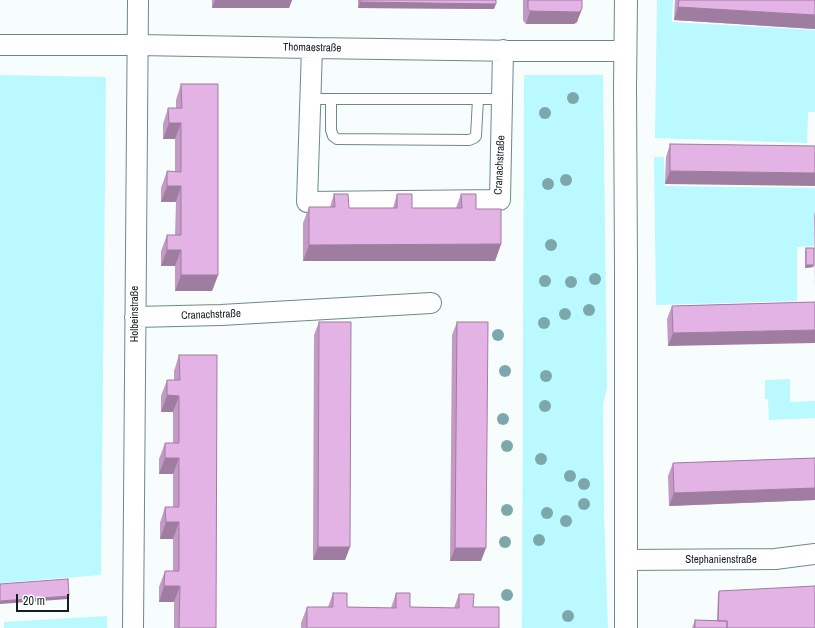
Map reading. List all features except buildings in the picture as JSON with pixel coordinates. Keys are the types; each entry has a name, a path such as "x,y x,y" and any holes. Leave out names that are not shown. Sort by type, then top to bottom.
{"main road":[{"path":"626,0 626,628"}],"street":[{"name":"Holbeinstraße","path":"133,628 138,0"},
{"name":"Thomaestraße","path":"0,45 137,45 625,51"},
{"name":"Cranachstraße","path":"312,48 307,202 500,200 503,50"},
{"name":"Cranachstraße","path":"135,318 221,315 431,303"},
{"name":"Stephanienstraße","path":"626,560 775,559 815,554"}],"lane":[{"path":"310,99 502,99"},
{"path":"331,99 332,133 337,139 469,140 476,136 478,99"}],"shaded area":[{"path":"657,0 673,0 672,22 815,30 815,112 808,112 807,143 655,138"},
{"path":"0,75 106,77 101,575 0,583"},
{"path":"524,75 603,75 607,388 603,404 604,513 608,628 522,628"},
{"path":"654,157 664,157 665,186 815,188 814,246 797,247 797,301 656,305"},
{"path":"790,379 790,402 815,401 815,418 769,420 768,399 765,399 765,380"},
{"path":"107,616 107,628 4,628 4,622"}]}
